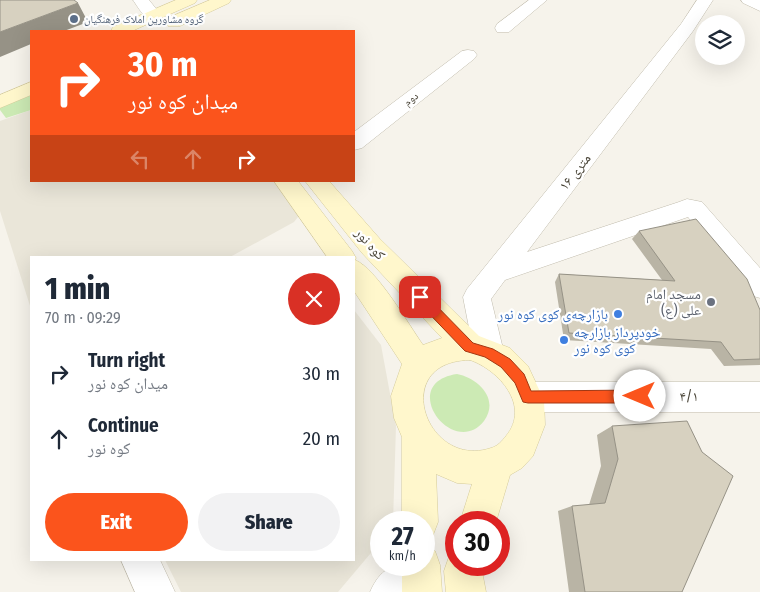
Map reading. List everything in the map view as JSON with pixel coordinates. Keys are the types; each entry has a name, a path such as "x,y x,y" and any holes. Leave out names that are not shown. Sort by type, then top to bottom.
{"street":[{"path":"141,0 155,23 182,28 223,0"},
{"path":"123,30 155,23 190,0"},
{"path":"503,28 539,0"},
{"name":"۱۶ متری","path":"479,350 477,298 705,0"},
{"path":"749,0 760,6"},
{"name":"دوم","path":"355,142 468,55"},
{"path":"0,83 30,70"},
{"path":"0,102 30,88"},
{"name":"کوه نور","path":"286,182 341,256"},
{"name":"کوه نور","path":"317,182 371,246 479,350"},
{"path":"498,272 688,208 694,208 760,287"},
{"path":"355,272 378,302 419,365"},
{"path":"451,348 479,350 505,363 519,379 528,397 530,418 525,437 513,454 496,464 474,468 453,465 433,454 418,438 409,419 406,399 410,381 419,365 433,354 451,348"},
{"name":"۴/۱","path":"528,397 760,397"},
{"path":"418,438 420,511"},
{"path":"481,511 496,464"},
{"path":"140,561 155,592"},
{"path":"390,592 419,576"},
{"path":"464,576 466,592"}],"shaded area":[{"path":"30,110 30,182 277,182 299,212 298,217 294,222 232,256 30,256 30,306 0,211 0,121"},
{"path":"355,311 381,345 396,426 393,511 370,511 370,554 338,592 181,592 166,561 355,561"}],"green space":[{"path":"30,91 30,110 6,118 0,110 0,105"},
{"path":"457,374 465,376 479,385 488,398 488,413 484,421 471,431 458,431 446,426 436,416 431,403 431,391 439,380"}],"building":[{"path":"0,0 74,0 78,3 0,32"},
{"path":"696,219 747,279 760,310 760,359 734,360 721,342 569,333 559,274 675,281 639,231"},
{"path":"687,421 702,452 733,476 682,592 585,592 572,506 605,503 618,459 612,426"}],"place":[{"name":"گروه مشاورین املاک فرهنگیان","path":"74,19"},
{"name":"مسجد امام علی (ع)","path":"711,302"},
{"name":"بازارچه‌ی کوی کوه نور","path":"618,314"},
{"name":"خودپرداز بازارچه کوی کوه نور","path":"564,340"}],"route":[{"path":"420,297 470,347 488,352 505,363 519,379 528,397 640,396"}]}
